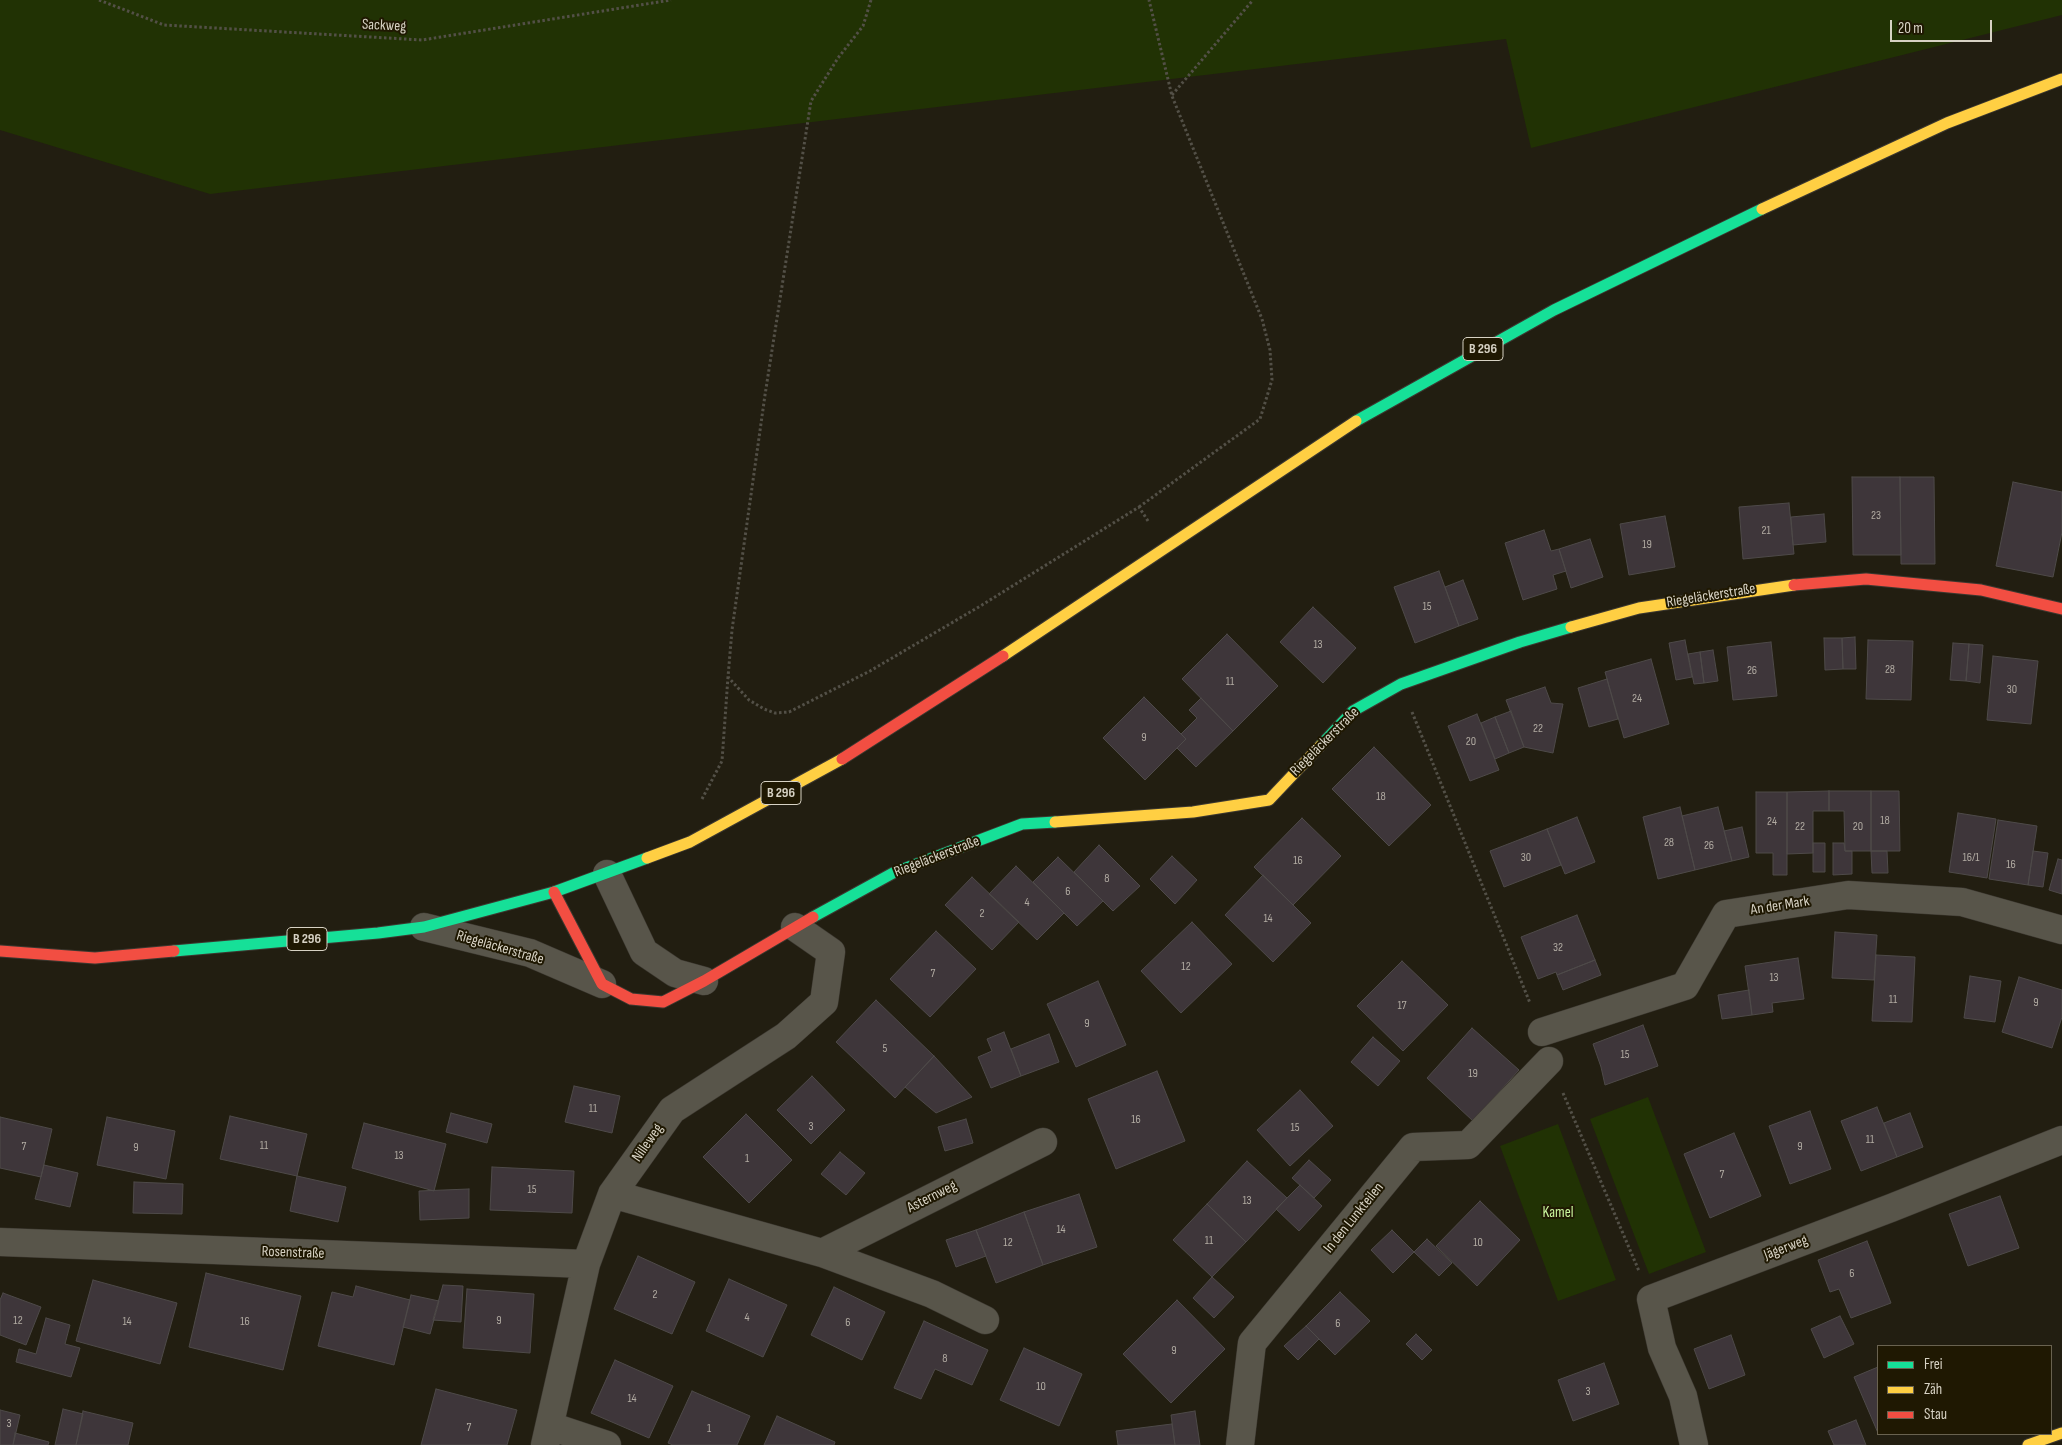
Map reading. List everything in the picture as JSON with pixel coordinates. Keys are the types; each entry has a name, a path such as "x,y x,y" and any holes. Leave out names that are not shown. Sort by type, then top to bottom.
{"main road":[{"name":"B 296","path":"0,951 94,958 378,933 424,927 554,892 690,842 825,770 946,694 1370,411 1554,310 1754,212 1947,123 2062,79"},
{"name":"Riegeläckerstraße","path":"602,984 631,999 663,1002 704,981 893,873 1022,824 1193,812 1269,800 1353,711 1401,684 1520,642 1639,608 1776,586 1866,579 1981,590 2062,609"},
{"path":"554,892 602,984"},
{"path":"2028,1445 2062,1433"}],"street":[{"path":"607,874 644,952 675,974 704,981"},
{"name":"An der Mark","path":"1542,1032 1685,986 1726,914 1848,895 1962,902 2062,930"},
{"name":"Riegeläckerstraße","path":"424,927 530,953 602,984"},
{"name":"Nilleweg","path":"547,1436 586,1264 612,1194 672,1110 786,1036 824,1002 831,952 795,928"},
{"name":"In den Lunkteilen","path":"1240,1445 1252,1343 1413,1147 1468,1144 1549,1061"},
{"name":"Jägerweg","path":"1651,1300 1882,1212 2062,1140"},
{"name":"Asternweg","path":"822,1253 1043,1142"},
{"path":"612,1194 822,1253 932,1294 985,1320"},
{"name":"Rosenstraße","path":"0,1242 586,1264"},
{"path":"1651,1300 1662,1348 1683,1396 1694,1445"},
{"path":"547,1436 607,1445"}],"path":[{"name":"Sackweg","path":"99,0 164,26 422,40 671,0"},
{"path":"690,842 704,794 722,761 732,630 765,395 811,101 838,58 863,26 871,0"},
{"path":"728,677 750,700 764,709 775,713 789,712 878,666 982,605 1139,507 1260,419 1272,380 1270,350 1262,318 1172,96 1148,0"},
{"path":"1172,96 1253,0"},
{"path":"1139,507 1164,547"},
{"path":"1401,684 1542,1032"},
{"path":"1549,1061 1651,1300"}],"green space":[{"path":"0,0 2062,0 2062,15 1531,148 1506,39 210,194 0,130"},
{"path":"1648,1097 1706,1252 1649,1274 1590,1119"},
{"name":"Kamel","path":"1558,1124 1616,1280 1558,1301 1500,1146"}],"building":[{"path":"1852,477 1900,477 1901,555 1853,555"},
{"path":"1900,477 1934,477 1935,564 1901,564"},
{"path":"2013,482 2062,492 2062,532 2053,577 1996,566"},
{"path":"1789,503 1794,554 1743,559 1739,507"},
{"path":"1824,514 1826,542 1793,545 1791,517"},
{"path":"1665,516 1675,567 1629,575 1620,524"},
{"path":"1544,530 1551,551 1559,549 1566,571 1553,575 1557,589 1523,600 1505,543"},
{"path":"1590,539 1603,577 1571,588 1559,549"},
{"path":"1439,571 1459,626 1415,643 1394,587"},
{"path":"1463,580 1478,619 1459,626 1445,587"},
{"path":"1313,607 1356,648 1323,683 1280,642"},
{"path":"1227,634 1278,686 1233,731 1182,679"},
{"path":"1855,637 1856,669 1843,669 1842,638"},
{"path":"1824,638 1842,638 1843,669 1825,670"},
{"path":"1685,640 1692,677 1676,680 1669,643"},
{"path":"1868,640 1913,641 1911,700 1866,699"},
{"path":"1771,642 1777,696 1733,700 1727,647"},
{"path":"1953,643 1969,644 1966,681 1950,680"},
{"path":"1969,644 1983,645 1980,683 1966,681"},
{"path":"1713,650 1718,681 1704,683 1700,652"},
{"path":"1700,652 1704,683 1694,684 1688,654"},
{"path":"1993,656 2038,661 2031,724 1987,720"},
{"path":"1651,659 1669,724 1624,738 1605,672"},
{"path":"1607,679 1618,719 1589,727 1578,688"},
{"path":"1545,687 1551,703 1563,704 1553,753 1524,747 1506,700"},
{"path":"1144,697 1186,739 1145,780 1103,738"},
{"path":"1201,698 1233,731 1196,767 1177,748 1186,739 1181,734 1197,718 1189,710"},
{"path":"1511,711 1524,747 1509,753 1495,717"},
{"path":"1477,714 1499,770 1470,781 1448,726"},
{"path":"1495,717 1509,753 1495,759 1481,723"},
{"path":"1374,747 1431,805 1389,846 1332,789"},
{"path":"1829,791 1871,791 1871,851 1845,851 1844,811 1829,811"},
{"path":"1829,791 1829,811 1813,811 1813,853 1787,854 1787,792"},
{"path":"1871,791 1899,791 1900,851 1871,851"},
{"path":"1756,792 1787,792 1787,875 1773,875 1773,853 1756,853"},
{"path":"1680,807 1695,870 1658,879 1643,817"},
{"path":"1718,807 1732,861 1695,870 1682,816"},
{"path":"1958,813 1996,819 1987,878 1949,872"},
{"path":"1577,817 1595,862 1565,874 1547,829"},
{"path":"1302,818 1341,856 1293,905 1254,867"},
{"path":"1998,820 2037,826 2028,885 1989,879"},
{"path":"1742,827 1749,857 1732,861 1724,831"},
{"path":"1547,829 1561,865 1504,887 1490,851"},
{"path":"1813,843 1825,843 1825,872 1813,872"},
{"path":"1833,843 1844,843 1845,851 1852,851 1852,874 1833,875"},
{"path":"1099,845 1140,886 1113,911 1074,872"},
{"path":"1871,851 1887,851 1888,873 1872,873"},
{"path":"2033,851 2048,853 2043,887 2028,885"},
{"path":"1172,856 1197,880 1175,904 1150,879"},
{"path":"1058,857 1103,901 1077,926 1033,882"},
{"path":"2058,859 2062,860 2062,894 2049,890"},
{"path":"1016,866 1064,913 1037,940 989,894"},
{"path":"1263,875 1311,923 1273,962 1225,915"},
{"path":"972,877 1019,922 992,950 945,905"},
{"path":"1577,915 1595,960 1557,975 1556,972 1538,979 1521,937"},
{"path":"1192,922 1232,964 1181,1013 1141,971"},
{"path":"936,931 976,969 930,1017 890,979"},
{"path":"1835,932 1877,935 1874,980 1832,978"},
{"path":"1876,955 1915,957 1912,1022 1872,1021"},
{"path":"1798,958 1804,999 1772,1003 1773,1012 1752,1015 1745,966"},
{"path":"1595,960 1601,975 1563,990 1557,975"},
{"path":"1402,961 1448,1005 1403,1051 1357,1006"},
{"path":"1970,976 2001,981 1995,1022 1964,1018"},
{"path":"2019,977 2062,990 2062,1017 2052,1048 2002,1032"},
{"path":"1098,981 1126,1045 1076,1067 1047,1004"},
{"path":"1749,990 1752,1015 1722,1019 1718,995"},
{"path":"876,1000 934,1056 895,1098 836,1042"},
{"path":"1643,1025 1658,1066 1605,1085 1593,1044"},
{"path":"1472,1028 1519,1070 1473,1121 1427,1078"},
{"path":"1004,1032 1021,1076 991,1088 978,1057 992,1051 987,1039"},
{"path":"1049,1034 1059,1062 1021,1076 1011,1049"},
{"path":"1373,1037 1400,1061 1378,1086 1351,1062"},
{"path":"934,1056 972,1097 936,1113 905,1087"},
{"path":"1157,1071 1185,1141 1116,1169 1088,1099"},
{"path":"812,1076 845,1110 811,1144 777,1110"},
{"path":"574,1086 620,1096 612,1133 565,1122"},
{"path":"1300,1090 1333,1126 1290,1166 1257,1130"},
{"path":"1877,1107 1897,1157 1861,1171 1841,1121"},
{"path":"1810,1111 1831,1169 1790,1184 1769,1126"},
{"path":"451,1113 492,1124 487,1143 446,1132"},
{"path":"1910,1113 1923,1147 1897,1157 1884,1123"},
{"path":"746,1114 792,1160 749,1203 703,1157"},
{"path":"230,1116 307,1134 297,1176 220,1159"},
{"path":"0,1117 52,1129 41,1177 0,1168"},
{"path":"107,1117 175,1131 166,1179 97,1165"},
{"path":"966,1119 973,1143 945,1151 938,1127"},
{"path":"364,1123 446,1144 434,1191 352,1168"},
{"path":"1734,1133 1761,1196 1710,1218 1684,1154"},
{"path":"840,1152 865,1173 846,1195 821,1174"},
{"path":"1309,1160 1331,1180 1314,1198 1292,1178"},
{"path":"1247,1161 1287,1198 1246,1242 1207,1204"},
{"path":"44,1165 78,1173 70,1207 35,1199"},
{"path":"492,1167 574,1171 572,1213 490,1210"},
{"path":"297,1176 346,1187 338,1222 290,1211"},
{"path":"134,1182 183,1184 182,1214 133,1213"},
{"path":"1300,1185 1322,1206 1299,1231 1276,1209"},
{"path":"469,1189 469,1218 420,1220 419,1191"},
{"path":"1079,1194 1097,1247 1043,1265 1024,1212"},
{"path":"2000,1196 2019,1248 1968,1266 1949,1214"},
{"path":"1480,1201 1520,1240 1477,1286 1436,1246"},
{"path":"1207,1204 1246,1242 1212,1277 1173,1240"},
{"path":"1024,1212 1043,1265 996,1283 976,1230"},
{"path":"976,1230 986,1256 956,1267 946,1240"},
{"path":"1392,1230 1414,1252 1393,1273 1371,1250"},
{"path":"1427,1239 1452,1263 1439,1276 1414,1252"},
{"path":"1867,1241 1891,1303 1851,1318 1839,1289 1830,1292 1818,1260"},
{"path":"638,1256 695,1282 672,1334 614,1309"},
{"path":"206,1273 301,1296 283,1370 189,1347"},
{"path":"1212,1277 1234,1297 1214,1318 1193,1298"},
{"path":"729,1279 787,1305 763,1357 706,1331"},
{"path":"93,1280 177,1303 160,1364 76,1341"},
{"path":"443,1285 463,1286 461,1322 433,1320"},
{"path":"356,1286 410,1300 394,1365 318,1346 332,1292 353,1297"},
{"path":"834,1287 885,1312 862,1360 811,1335"},
{"path":"467,1289 534,1294 530,1353 463,1348"},
{"path":"1340,1292 1370,1321 1335,1355 1306,1326"},
{"path":"3,1293 41,1307 26,1345 0,1335 0,1300"},
{"path":"411,1295 439,1301 430,1334 403,1327"},
{"path":"1177,1300 1225,1349 1171,1403 1123,1354"},
{"path":"1840,1316 1854,1344 1824,1358 1811,1329"},
{"path":"46,1318 70,1325 65,1344 80,1348 71,1377 16,1362 19,1349 36,1354"},
{"path":"924,1321 988,1350 972,1385 935,1369 921,1399 894,1388"},
{"path":"1306,1326 1319,1339 1298,1360 1284,1346"},
{"path":"1416,1334 1432,1350 1422,1360 1406,1344"},
{"path":"1731,1335 1745,1375 1709,1389 1694,1349"},
{"path":"1024,1348 1082,1374 1059,1426 1000,1400"},
{"path":"615,1360 673,1386 649,1438 591,1413"},
{"path":"1604,1363 1619,1404 1573,1421 1558,1380"},
{"path":"1877,1367 1877,1431 1854,1377"},
{"path":"436,1389 517,1410 507,1445 421,1445"},
{"path":"692,1391 750,1416 737,1445 673,1445 668,1443"},
{"path":"63,1409 83,1414 76,1445 55,1445"},
{"path":"0,1410 20,1415 13,1445 0,1445"},
{"path":"83,1411 133,1423 128,1445 76,1445"},
{"path":"1195,1411 1200,1445 1175,1445 1171,1415"},
{"path":"777,1416 835,1442 834,1445 764,1445"},
{"path":"1856,1420 1866,1445 1834,1445 1828,1431"},
{"path":"1172,1424 1175,1445 1118,1445 1116,1431"},
{"path":"15,1433 49,1442 48,1445 13,1445"}],"traffic: fast":[{"path":"1356,421 1554,310 1762,209"},
{"path":"1321,745 1353,711 1401,684 1520,642 1571,627"},
{"path":"813,917 893,873 1022,824 1055,822"},
{"path":"174,951 378,933 424,927 554,892 647,858"}],"traffic: slow":[{"path":"1762,209 1947,123 2062,79"},
{"path":"1003,656 1356,421"},
{"path":"1571,627 1639,608 1794,585"},
{"path":"1055,822 1193,812 1269,800 1321,745"},
{"path":"647,858 690,842 842,759"},
{"path":"2028,1445 2062,1433"}],"traffic: jam":[{"path":"1794,585 1866,579 1981,590 2062,609"},
{"path":"842,759 1003,656"},
{"path":"554,892 602,984 631,999 663,1002 704,981 813,917"},
{"path":"0,951 95,958 174,951"}]}
